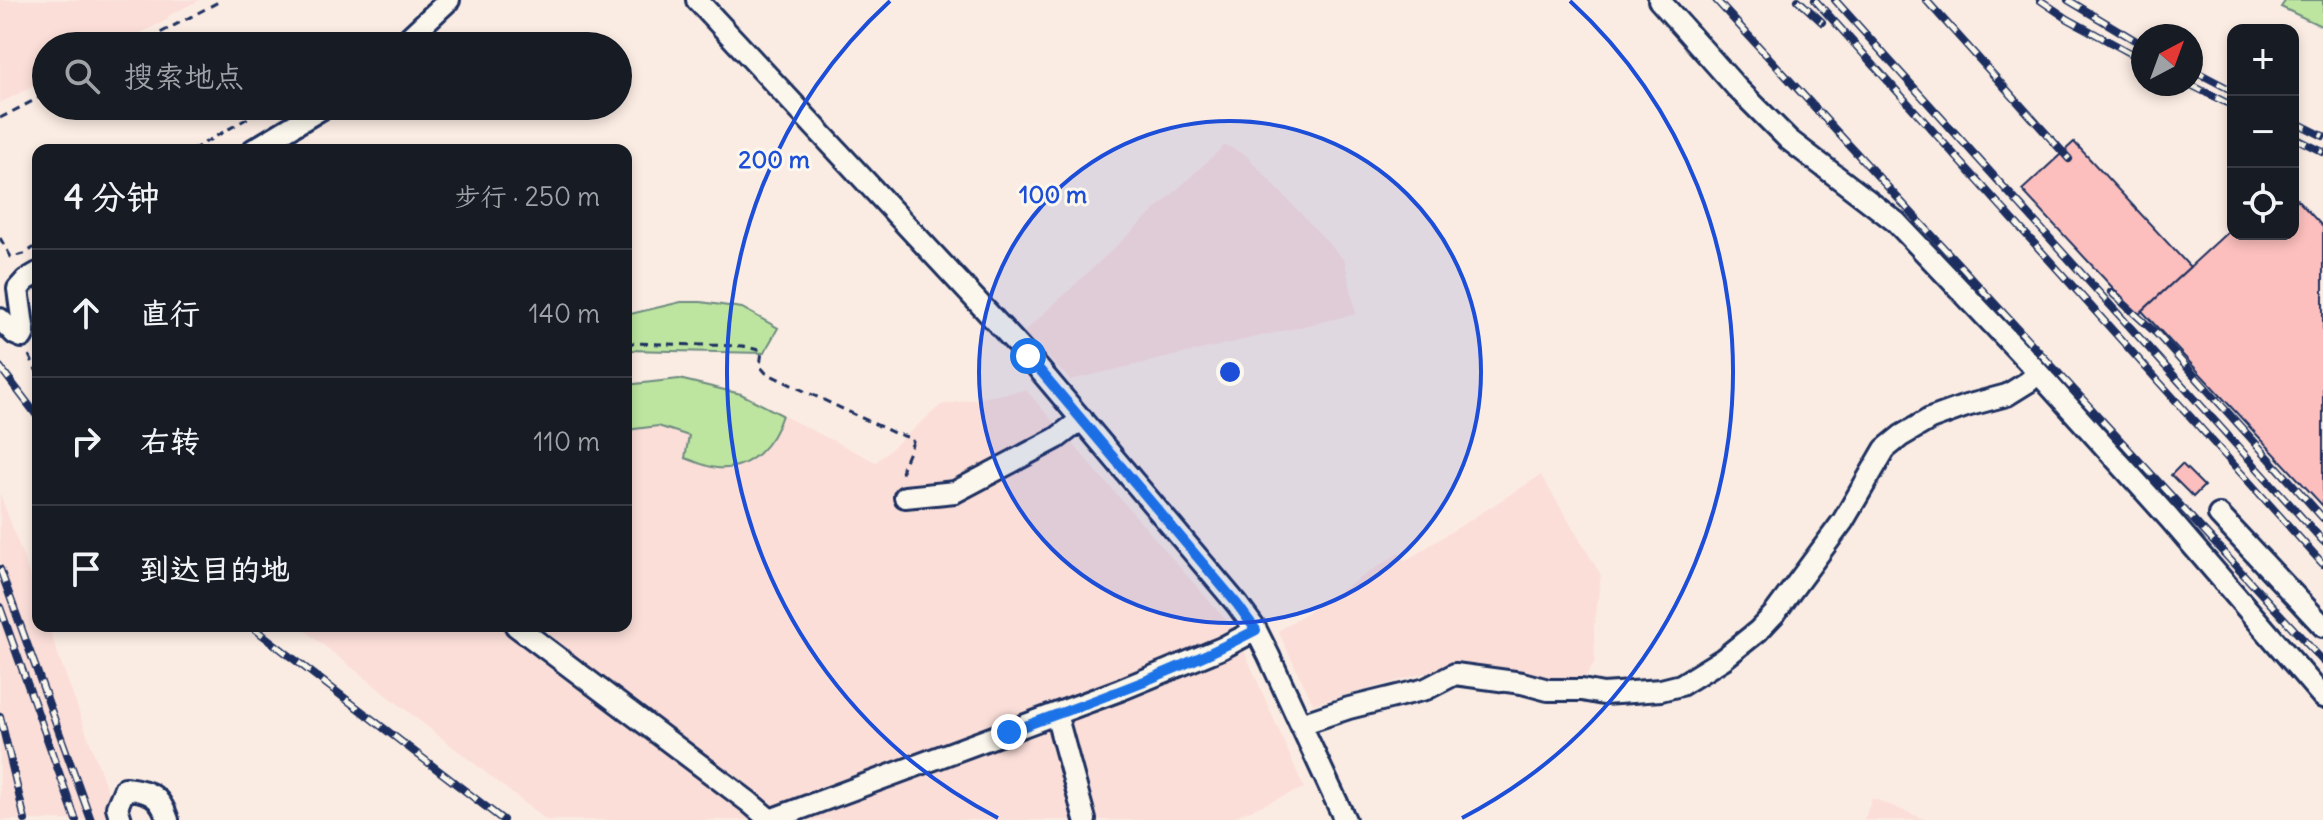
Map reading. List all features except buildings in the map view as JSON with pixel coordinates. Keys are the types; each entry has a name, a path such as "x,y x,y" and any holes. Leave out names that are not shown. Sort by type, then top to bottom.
{"street":[{"path":"415,32 449,0"},
{"path":"697,0 1017,344 1237,604 1256,630 1345,820"},
{"path":"1659,0 1737,88 1789,140 1896,222 2169,518 2323,697"},
{"path":"263,144 303,120"},
{"path":"0,319 22,337 18,289 32,276"},
{"path":"1301,724 1349,708 1426,689 1455,674 1522,683 1548,690 1582,690 1603,694 1661,690 1681,685 1723,659 1775,613 1843,521 1885,449 1930,419 2007,395 2038,373"},
{"path":"905,497 955,492 1057,438 1082,419"},
{"path":"2219,515 2323,626"},
{"path":"524,632 770,820 1120,690 1222,648 1256,630"},
{"path":"1056,714 1085,820"},
{"path":"121,820 117,807 125,788 146,791 162,804 168,820"}],"path":[{"path":"162,32 222,0"},
{"path":"0,118 32,101"},
{"path":"202,144 244,120"},
{"path":"0,238 11,257 32,249"},
{"path":"22,337 32,360"},
{"path":"632,343 743,346 762,351 760,366 766,373 910,438 913,442 902,468 905,497"}],"shaded area":[{"path":"0,0 200,0 143,32 32,32 32,87 0,103"},
{"path":"1225,145 1246,155 1345,261 1356,314 1070,380 1024,332"},
{"path":"1026,390 1236,632 1304,788 1227,820 546,820 307,632 632,632 632,429 658,426 690,436 686,458 779,425 782,415 876,462 941,405"},
{"path":"1541,475 1601,575 1594,627 1595,661 1585,678 1576,682 1448,667 1313,704 1278,631 1399,553 1405,561"},
{"path":"0,493 32,581 32,632 50,632 118,820 0,820"},
{"path":"1872,798 1927,820 1864,820"}],"green space":[{"path":"2286,0 2323,0 2323,27 2281,7"},
{"path":"681,302 701,302 742,308 778,328 764,353 632,350 632,314"},
{"path":"679,379 741,394 782,415 773,436 758,454 740,465 717,468 685,458 689,436 658,426 632,429 632,384"}],"railway":[{"path":"1716,0 2323,661"},
{"path":"1798,0 1822,22"},
{"path":"1815,0 2323,564"},
{"path":"1835,0 2323,541"},
{"path":"1926,0 2069,159"},
{"path":"2040,0 2131,53"},
{"path":"2068,0 2131,38"},
{"path":"2203,75 2227,88"},
{"path":"2203,91 2227,103"},
{"path":"2299,124 2323,136"},
{"path":"2299,140 2323,152"},
{"path":"2111,292 2157,334 2323,518"},
{"path":"0,367 32,409"},
{"path":"0,569 91,820"},
{"path":"0,607 76,820"},
{"path":"259,632 503,820"},
{"path":"0,716 25,820"}],"route":[{"path":"1009,732 1222,648 1256,630 1028,356"}]}
